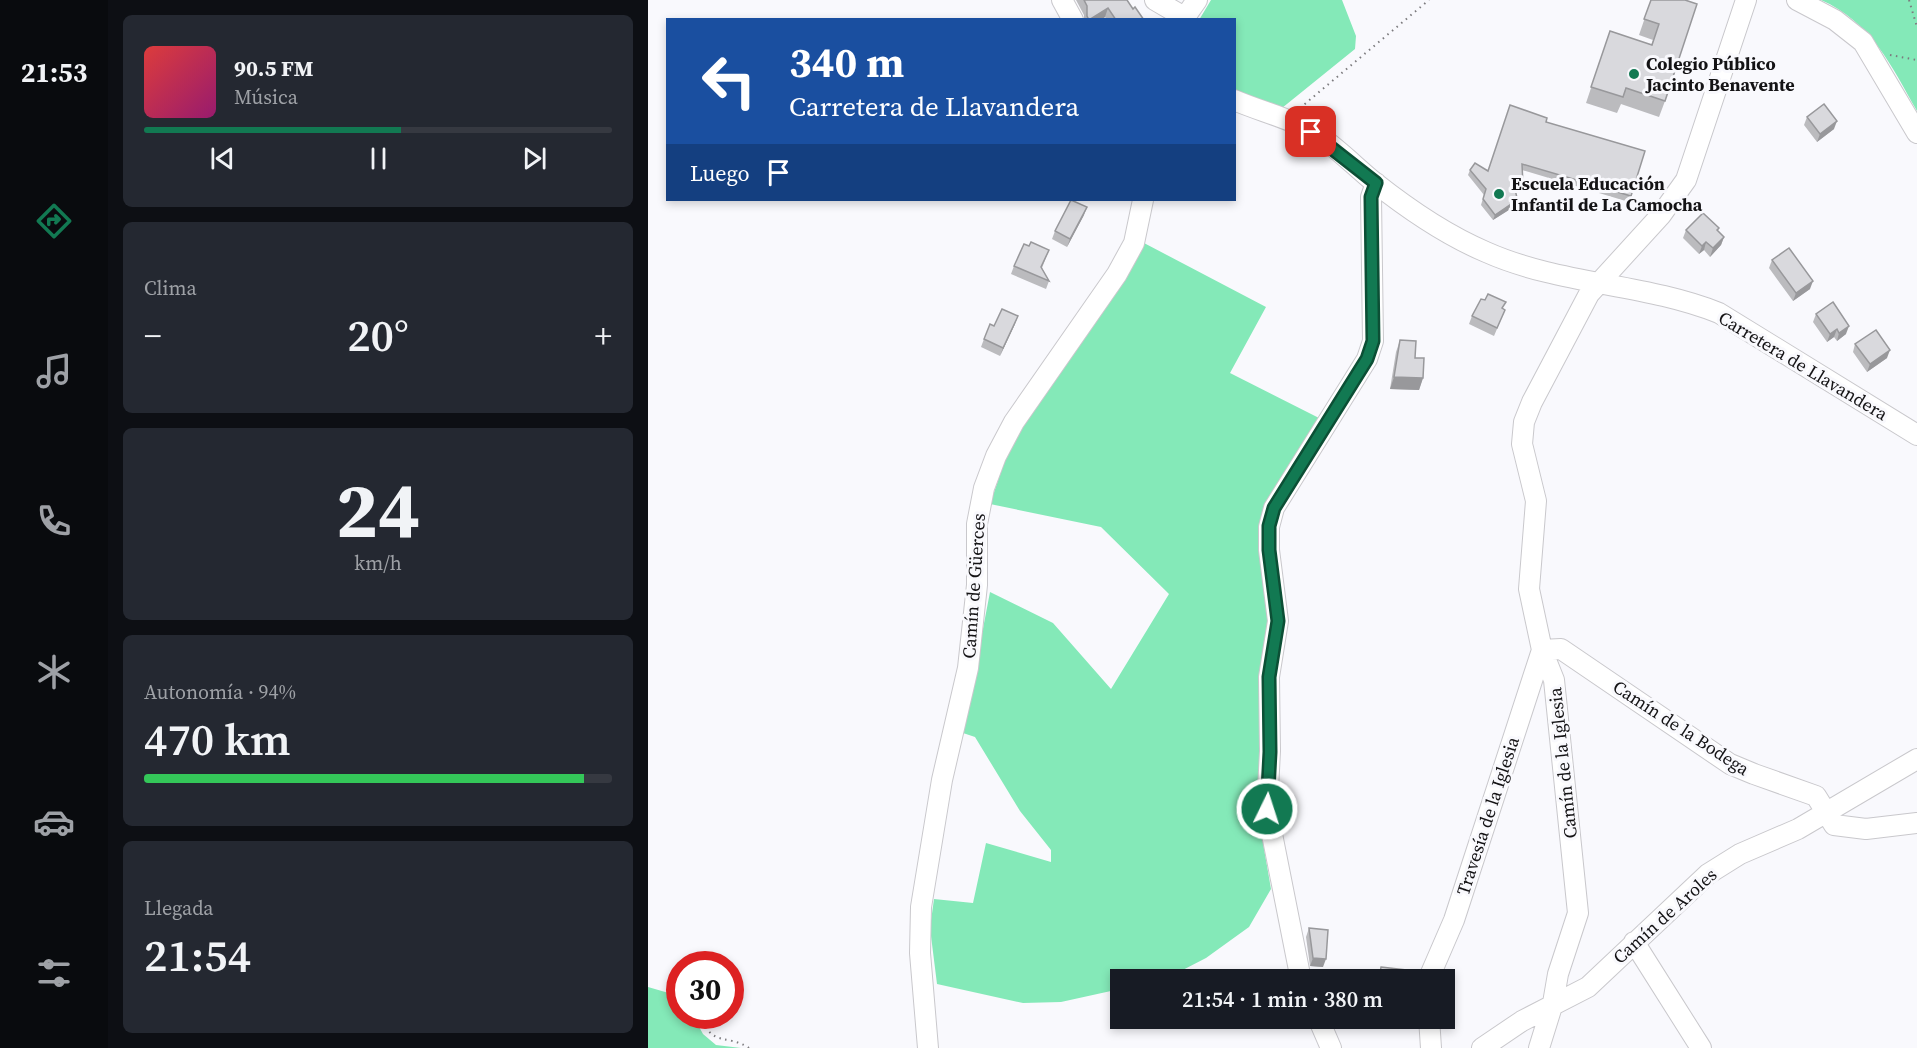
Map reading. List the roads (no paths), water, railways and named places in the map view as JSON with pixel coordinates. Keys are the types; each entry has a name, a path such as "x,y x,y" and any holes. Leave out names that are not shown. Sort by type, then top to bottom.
{"street":[{"path":"1062,0 1072,18"},
{"path":"1155,0 1183,18 1197,0"},
{"name":"Camín de la Iglesia","path":"1539,1048 1553,1003 1558,974 1578,913 1554,680 1542,650 1529,589 1536,501 1522,444 1524,422 1532,402 1596,284 1661,215 1686,180 1746,0"},
{"path":"1797,0 1854,32 1874,58 1917,133"},
{"name":"Carretera de Llavandera","path":"1236,101 1289,119 1322,138 1376,183 1431,223 1487,253 1542,272 1696,304 1719,313 1917,435"},
{"path":"1299,969 1267,809 1270,752 1269,677 1278,621 1269,550 1269,526 1274,508 1367,359 1373,341 1371,197 1376,183"},
{"name":"Camín de Güerces","path":"928,1048 920,953 921,907 942,780 968,668 977,585 977,524 984,488 996,456 1014,422 1117,274 1134,243 1143,201"},
{"name":"Camín de la Bodega","path":"1542,650 1561,650 1731,764 1816,796 1824,805 1834,825 1866,829 1917,823"},
{"name":"Travesía de la Iglesia","path":"1433,969 1458,909 1542,650"},
{"name":"Camín de Aroles","path":"1482,1048 1553,1003 1587,987 1708,874 1740,854 1798,829 1917,759"},
{"path":"1634,942 1701,1048"},
{"path":"1322,1029 1330,1048"},
{"path":"1429,1029 1431,1048"}],"place":[{"name":"Colegio Público Jacinto Benavente","path":"1634,74"},
{"name":"Escuela Educación Infantil de La Camocha","path":"1499,194"}]}
